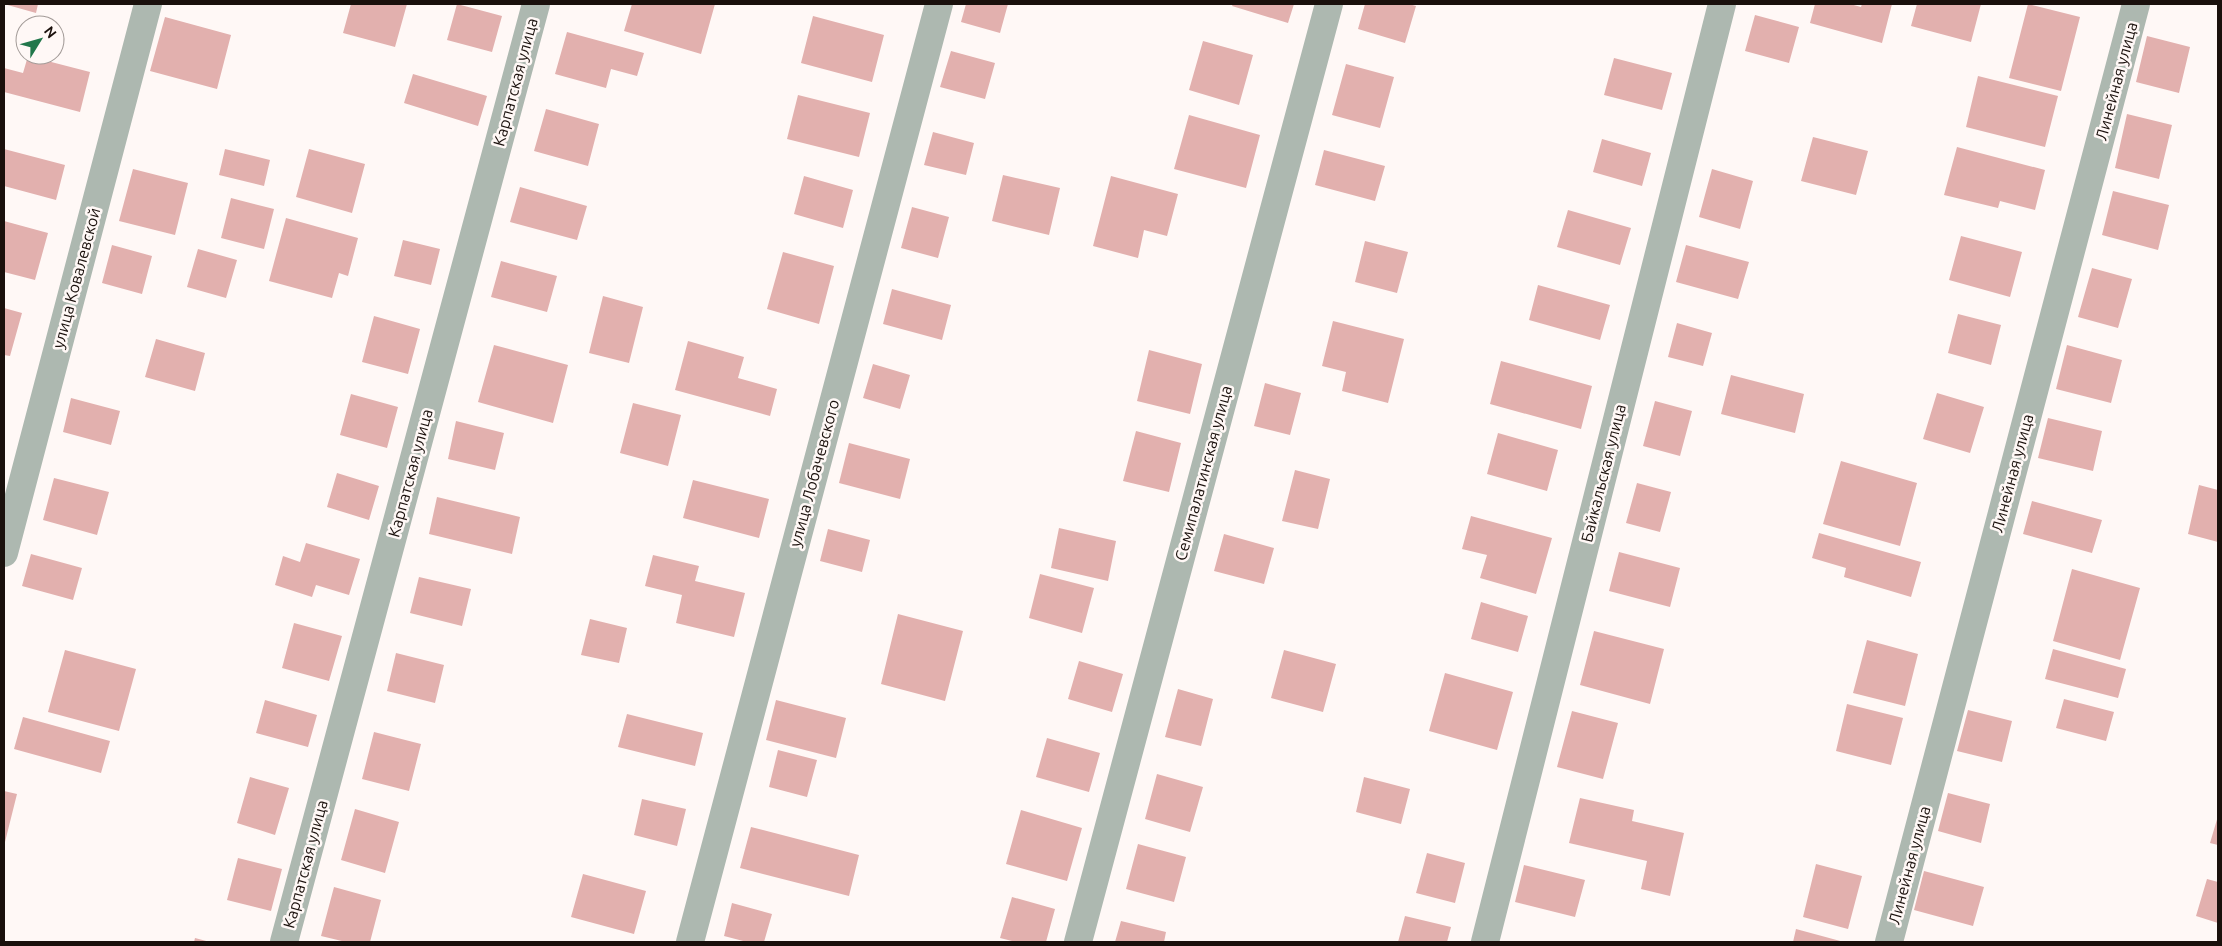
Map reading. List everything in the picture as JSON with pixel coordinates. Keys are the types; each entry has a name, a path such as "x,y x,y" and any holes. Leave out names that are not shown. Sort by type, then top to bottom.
{"street":[{"name":"улица Ковалевской","path":"4,553 148,4"},
{"name":"Карпатская улица","path":"284,942 536,4"},
{"name":"улица Лобачевского","path":"690,942 938,4"},
{"name":"Семипалатинская улица","path":"1078,942 1329,4"},
{"name":"Байкальская улица","path":"1485,942 1722,4"},
{"name":"Линейная улица","path":"1889,942 2136,4"}],"building":[{"path":"4,4 38,4 36,13"},
{"path":"351,4 407,4 395,47 343,33"},
{"path":"457,4 502,16 492,52 447,40"},
{"path":"632,4 715,4 701,54 624,31"},
{"path":"966,4 1008,4 1000,33 961,22"},
{"path":"1233,4 1294,4 1288,23 1232,6"},
{"path":"1365,4 1409,4 1416,6 1405,43 1358,29"},
{"path":"1815,4 1850,4 1861,7 1862,4 1892,4 1882,43 1810,23"},
{"path":"1917,4 1981,4 1971,42 1911,26"},
{"path":"2028,4 2080,17 2061,91 2009,78"},
{"path":"1755,15 1799,27 1789,63 1745,51"},
{"path":"813,16 884,35 872,82 801,63"},
{"path":"165,17 231,35 217,89 150,71"},
{"path":"567,32 644,53 637,76 611,69 606,88 555,74"},
{"path":"2147,36 2190,47 2179,93 2136,82"},
{"path":"1203,41 1253,55 1239,105 1189,90"},
{"path":"951,51 995,63 985,99 940,87"},
{"path":"1614,58 1672,73 1662,110 1604,95"},
{"path":"1346,64 1394,77 1380,128 1332,115"},
{"path":"25,65 63,65 90,72 80,112 4,92 4,68 23,73"},
{"path":"413,74 487,96 478,126 404,103"},
{"path":"1978,76 2058,96 2045,147 1966,127"},
{"path":"798,95 870,113 859,157 787,139"},
{"path":"546,109 599,124 588,166 534,151"},
{"path":"2127,114 2172,125 2159,179 2115,168"},
{"path":"1189,115 1260,135 1246,188 1174,169"},
{"path":"933,132 974,143 966,175 924,165"},
{"path":"1813,137 1868,151 1856,195 1801,181"},
{"path":"1602,139 1651,153 1642,186 1593,172"},
{"path":"1957,147 2045,170 2035,210 2000,201 1998,208 1944,195"},
{"path":"4,149 65,165 56,200 4,186"},
{"path":"225,149 270,160 264,186 219,175"},
{"path":"309,149 365,164 352,213 296,197"},
{"path":"1324,150 1385,166 1375,201 1315,185"},
{"path":"133,169 188,183 175,235 119,221"},
{"path":"1712,169 1753,181 1740,229 1699,217"},
{"path":"1003,175 1060,188 1049,235 992,221"},
{"path":"804,176 853,190 843,228 794,214"},
{"path":"1111,176 1178,194 1167,236 1144,230 1138,258 1093,246"},
{"path":"520,187 587,206 577,240 510,222"},
{"path":"2113,191 2169,205 2158,250 2102,235"},
{"path":"231,198 274,209 264,249 221,238"},
{"path":"912,207 949,217 938,258 901,248"},
{"path":"1568,210 1631,228 1620,265 1557,247"},
{"path":"286,218 358,238 348,276 339,273 332,298 269,281"},
{"path":"4,221 48,233 35,280 4,272"},
{"path":"1961,236 2022,252 2010,297 1949,280"},
{"path":"403,240 440,249 431,285 394,276"},
{"path":"1365,241 1408,252 1397,293 1355,282"},
{"path":"112,245 152,256 142,294 102,283"},
{"path":"1686,245 1749,262 1738,299 1676,282"},
{"path":"198,249 237,260 226,298 187,287"},
{"path":"783,252 834,266 819,324 767,309"},
{"path":"501,261 557,276 547,312 491,297"},
{"path":"2092,268 2132,279 2118,328 2078,317"},
{"path":"1538,285 1610,305 1600,340 1529,320"},
{"path":"892,289 951,305 942,340 883,324"},
{"path":"603,296 643,307 629,363 589,353"},
{"path":"4,308 22,313 10,356 4,355"},
{"path":"1958,314 2001,325 1991,365 1948,353"},
{"path":"374,316 420,329 408,374 362,362"},
{"path":"1333,321 1404,339 1388,403 1342,391 1346,372 1322,366"},
{"path":"1677,323 1712,333 1703,366 1668,357"},
{"path":"156,339 205,353 195,391 145,377"},
{"path":"688,341 744,357 738,378 777,389 770,416 675,390"},
{"path":"494,345 568,365 553,423 478,402"},
{"path":"2067,345 2122,360 2111,403 2056,389"},
{"path":"1149,350 1202,364 1190,414 1137,401"},
{"path":"1501,361 1592,386 1581,429 1490,404"},
{"path":"873,364 910,375 900,409 863,398"},
{"path":"1731,375 1804,394 1795,433 1721,414"},
{"path":"1265,383 1301,393 1290,435 1254,426"},
{"path":"1937,393 1984,407 1970,453 1923,439"},
{"path":"351,394 398,407 387,448 340,435"},
{"path":"71,398 120,411 111,445 63,432"},
{"path":"1655,401 1692,411 1680,456 1643,446"},
{"path":"633,403 681,415 668,466 620,453"},
{"path":"2048,418 2102,431 2093,471 2038,458"},
{"path":"456,421 504,433 495,470 448,459"},
{"path":"1136,431 1181,443 1169,492 1123,481"},
{"path":"1498,433 1558,450 1547,491 1487,474"},
{"path":"849,443 910,459 900,499 839,483"},
{"path":"1841,461 1917,483 1900,546 1823,524"},
{"path":"1295,470 1330,479 1318,529 1282,521"},
{"path":"337,473 379,486 369,520 327,507"},
{"path":"54,478 109,492 97,535 43,520"},
{"path":"693,480 769,499 759,538 683,518"},
{"path":"1637,483 1671,492 1660,532 1626,523"},
{"path":"2199,485 2218,490 2218,542 2188,534"},
{"path":"437,497 520,517 512,554 429,534"},
{"path":"2032,501 2102,520 2092,553 2023,534"},
{"path":"1471,516 1552,538 1536,594 1480,578 1487,555 1462,549"},
{"path":"1059,528 1116,541 1108,581 1051,568"},
{"path":"828,529 870,540 862,572 820,561"},
{"path":"1819,533 1921,562 1911,597 1844,577 1846,568 1812,558"},
{"path":"1224,534 1274,548 1264,584 1214,571"},
{"path":"306,543 360,559 349,595 316,585 312,597 275,585 283,556 300,562"},
{"path":"1619,552 1680,568 1670,607 1609,591"},
{"path":"31,554 82,568 73,600 22,586"},
{"path":"653,555 699,566 695,581 745,593 734,637 676,623 682,595 645,586"},
{"path":"2072,569 2140,588 2120,660 2053,641"},
{"path":"1040,574 1094,588 1082,633 1029,618"},
{"path":"419,577 471,589 462,626 410,613"},
{"path":"1481,602 1528,616 1518,652 1471,639"},
{"path":"898,614 963,631 945,701 881,684"},
{"path":"590,619 627,628 619,663 581,655"},
{"path":"294,623 342,636 329,681 282,668"},
{"path":"1594,631 1664,649 1650,704 1580,685"},
{"path":"1867,640 1918,654 1905,706 1853,693"},
{"path":"2053,649 2126,669 2118,698 2045,679"},
{"path":"65,650 136,669 119,731 48,712"},
{"path":"1284,650 1336,664 1323,712 1271,698"},
{"path":"396,653 444,665 435,703 387,691"},
{"path":"1079,661 1123,674 1112,712 1068,699"},
{"path":"1445,673 1513,692 1497,750 1429,731"},
{"path":"1178,689 1213,699 1201,746 1165,737"},
{"path":"2064,699 2114,712 2106,741 2056,728"},
{"path":"265,700 317,715 308,747 256,733"},
{"path":"776,700 846,718 836,758 766,740"},
{"path":"1847,704 1903,718 1891,765 1836,751"},
{"path":"1968,710 2012,721 2002,762 1957,751"},
{"path":"1572,711 1618,723 1603,779 1557,767"},
{"path":"627,714 703,733 695,766 618,747"},
{"path":"23,717 110,741 101,773 14,749"},
{"path":"374,732 421,744 409,791 362,779"},
{"path":"1047,738 1100,753 1089,792 1036,777"},
{"path":"778,750 817,760 807,797 769,787"},
{"path":"1157,774 1203,787 1190,832 1145,819"},
{"path":"250,777 289,788 275,835 237,823"},
{"path":"1364,777 1410,789 1401,824 1356,812"},
{"path":"4,791 17,794 4,846"},
{"path":"1948,793 1990,804 1981,843 1938,831"},
{"path":"1580,798 1634,810 1632,821 1684,833 1670,896 1641,889 1647,861 1569,843"},
{"path":"642,799 686,809 677,846 634,835"},
{"path":"355,809 399,822 385,873 341,860"},
{"path":"1021,810 1082,828 1067,881 1006,864"},
{"path":"2218,816 2218,845 2210,843"},
{"path":"751,827 859,855 849,896 740,868"},
{"path":"1138,844 1186,857 1174,902 1126,889"},
{"path":"1427,853 1465,863 1455,903 1416,893"},
{"path":"238,858 282,869 271,911 227,900"},
{"path":"1816,864 1862,876 1848,929 1803,917"},
{"path":"1524,865 1585,880 1575,917 1515,902"},
{"path":"1924,871 1984,887 1973,926 1914,910"},
{"path":"583,874 646,891 634,934 571,917"},
{"path":"2207,879 2218,882 2218,923 2196,916"},
{"path":"334,887 381,900 370,942 346,942 321,936"},
{"path":"1012,897 1055,909 1046,942 1016,942 1000,938"},
{"path":"732,903 772,914 764,942 747,942 724,936"},
{"path":"1405,916 1451,927 1447,942 1398,942"},
{"path":"1121,921 1166,932 1164,942 1115,942"},
{"path":"1796,929 1844,942 1793,942"},
{"path":"195,938 210,942 194,942"}]}
